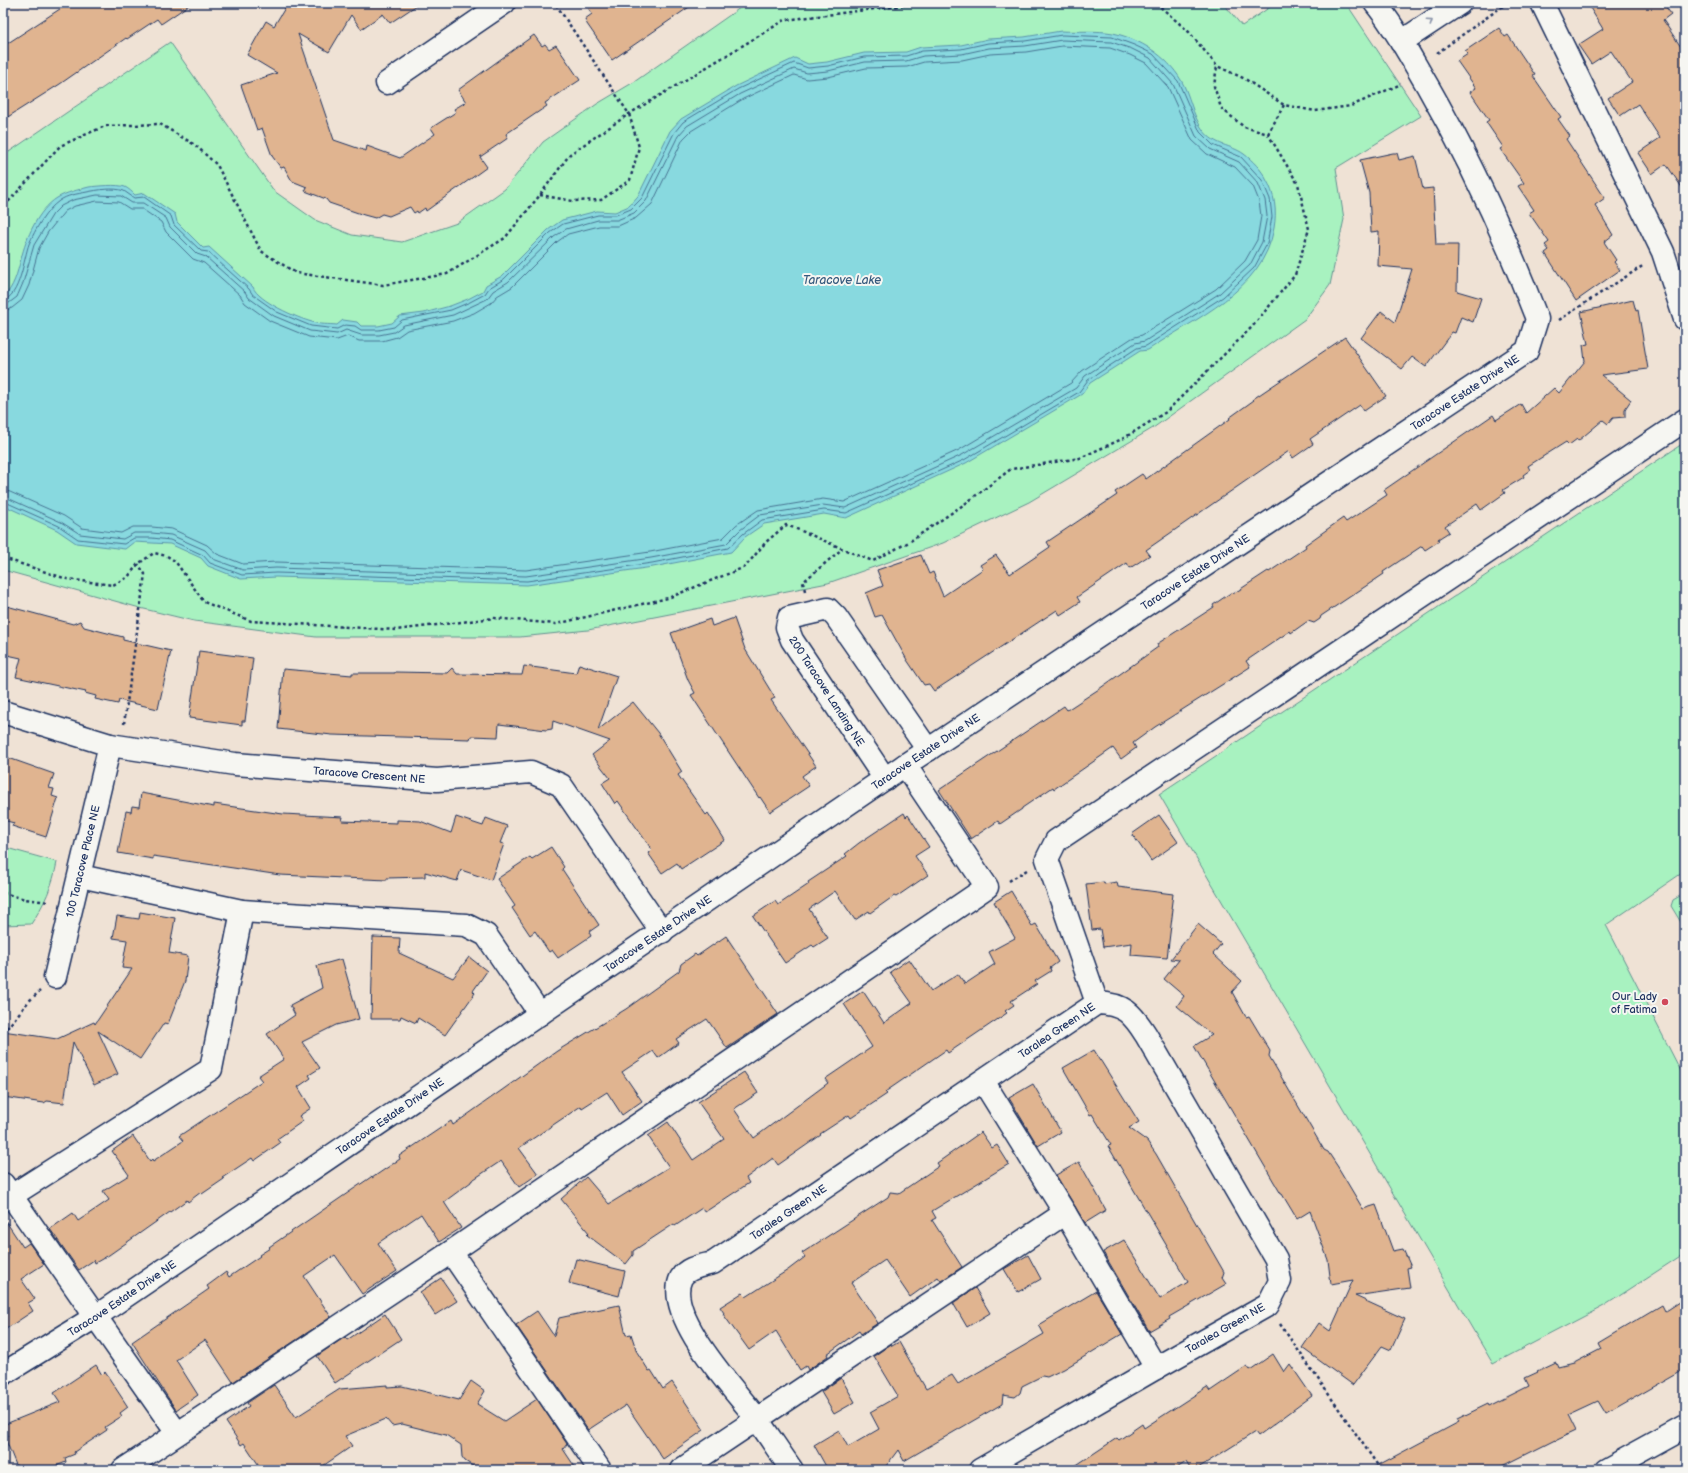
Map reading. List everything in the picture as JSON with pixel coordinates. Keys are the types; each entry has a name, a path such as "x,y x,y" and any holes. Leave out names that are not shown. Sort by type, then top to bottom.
{"street":[{"path":"387,83 504,3"},
{"path":"1401,42 1460,3"},
{"path":"1542,3 1663,252 1685,320"},
{"name":"Taracove Estate Drive NE","path":"3,1374 96,1317 905,765 1527,351 1537,319 1483,191 1452,128 1401,42 1382,5"},
{"path":"1097,1003 1048,859 1056,841 1685,420"},
{"name":"200 Taracove Landing NE","path":"885,779 792,640 787,627 789,618 828,609 836,617 928,750"},
{"name":"Taracove Crescent NE","path":"3,712 110,745 234,764 437,780 531,772 561,784 662,932"},
{"name":"100 Taracove Place NE","path":"55,977 110,745"},
{"path":"123,1470 451,1252 987,887 905,765"},
{"path":"80,876 242,911 466,925 486,935 540,1014"},
{"path":"177,1433 7,1190 211,1068 242,911"},
{"name":"Taralea Green NE","path":"792,1470 758,1420 697,1342 686,1322 680,1305 679,1292 681,1278 691,1268 713,1263 1097,1003 1111,1003 1134,1016 1276,1259 1280,1281 1268,1305 980,1470"},
{"path":"983,1081 1065,1213 1156,1368"},
{"path":"681,1470 758,1420 1065,1213"},
{"path":"451,1252 600,1470"},
{"path":"1605,1470 1685,1426"}],"path":[{"path":"540,195 573,201 601,200 630,180 639,147 629,114 554,3"},
{"path":"3,204 8,202 60,146 105,126 160,124 195,145 217,165 261,251 296,273 383,285 447,274 504,238 540,195 570,154 629,114 785,20 923,3"},
{"path":"1156,3 1189,32 1217,66 1245,78 1284,105 1315,111 1351,106 1404,83"},
{"path":"1437,53 1507,3"},
{"path":"3,558 67,579 113,585 128,577 138,564 154,553 167,556 175,561 204,602 251,621 396,630 494,618 556,624 668,598 745,567 766,542 786,525 816,536 842,549 873,561 909,542 966,503 1011,469 1080,458 1124,438 1166,412 1252,327 1295,275 1309,229 1298,184 1268,134 1244,127 1221,108 1214,86 1217,66"},
{"path":"1268,134 1284,105"},
{"path":"1533,330 1557,321 1663,252"},
{"path":"809,613 803,582 842,549"},
{"path":"110,745 122,736 145,574 138,564"},
{"path":"987,887 1004,884 1048,859"},
{"path":"3,893 25,899 49,902"},
{"path":"3,1033 29,1001 55,977"},
{"path":"1268,1305 1381,1470"}],"green space":[{"name":"Taracove Lake","path":"747,3 1223,3 1242,26 1276,3 1346,3 1421,116 1336,168 1344,219 1330,285 1305,319 1153,428 1029,502 943,543 828,583 588,630 520,637 316,637 194,621 140,608 3,570 3,156 170,42 274,191 315,220 352,235 402,242 457,223 505,189 543,142 597,104 634,82"},
{"path":"1685,442 1685,871 1606,925 1685,1079 1685,1253 1604,1306 1493,1364 1159,794"},
{"path":"3,847 57,862 53,879 47,894 40,910 31,924 3,925"},
{"path":"1685,893 1685,929 1671,906 1673,900"}],"water":[{"name":"Taracove Lake","path":"1061,31 1113,33 1143,44 1168,63 1181,80 1196,118 1203,130 1213,140 1239,151 1250,159 1256,165 1269,185 1273,197 1275,215 1274,228 1267,250 1256,269 1242,286 1224,301 1148,350 1140,351 1090,383 1082,394 966,463 846,518 824,514 764,524 745,537 731,552 653,567 527,585 276,577 241,579 208,566 201,558 170,544 134,542 125,549 76,543 57,530 3,505 3,297 12,285 26,242 34,225 50,203 65,194 89,187 113,185 125,187 135,195 144,193 175,214 177,222 203,248 209,247 253,287 262,298 270,303 297,317 318,324 337,325 343,320 357,322 361,326 378,326 392,323 400,316 424,313 450,306 483,291 486,285 502,276 548,230 562,220 597,211 615,212 629,206 638,196 670,131 681,119 736,86 795,58 808,64 827,62 864,53 906,52 921,47 961,45 988,39 1024,37"}],"building":[{"path":"69,3 192,3 161,24 157,19 127,39 126,38 60,84 3,120 3,52 7,49 5,45"},
{"path":"288,3 290,8 296,3 420,3 390,23 383,14 361,29 351,15 329,52 298,34 334,140 366,151 367,146 400,158 435,134 431,128 456,112 454,109 466,102 458,90 534,35 542,46 545,44 549,49 556,45 580,80 545,103 547,106 506,134 508,138 480,157 487,167 426,211 425,208 418,213 417,211 414,213 410,207 389,216 382,214 375,218 329,203 326,199 305,191 307,187 292,181 284,167 281,168 272,156 262,128 257,130 241,85 277,73 247,55 266,21 274,26"},
{"path":"585,3 695,3 612,60 587,24 585,19 592,14"},
{"path":"1587,3 1663,3 1671,14 1663,20 1685,53 1685,192 1666,164 1652,174 1638,153 1660,138 1638,104 1620,116 1608,98 1632,82 1611,51 1591,64 1578,45 1603,29"},
{"path":"1499,28 1505,37 1508,35 1535,75 1533,76 1561,117 1558,119 1570,136 1566,139 1605,198 1595,205 1613,235 1604,242 1616,260 1614,262 1620,270 1576,301 1545,253 1549,250 1545,245 1549,242 1529,213 1534,210 1518,186 1524,183 1500,149 1503,147 1486,122 1489,120 1470,92 1476,88 1457,61 1468,54 1465,51"},
{"path":"1397,153 1399,160 1415,156 1423,189 1433,188 1436,245 1458,245 1457,291 1481,298 1473,322 1461,317 1455,333 1452,332 1426,367 1412,357 1402,369 1361,338 1381,311 1395,322 1412,269 1378,266 1379,231 1371,232 1369,193 1360,160"},
{"path":"1633,300 1636,311 1638,310 1648,369 1601,375 1631,400 1625,409 1625,417 1613,418 1608,424 1603,420 1578,441 1577,439 1569,445 1566,442 1528,466 1530,470 1523,475 1524,477 1503,490 1505,493 1481,510 1477,504 1445,526 1449,532 1438,539 1439,541 1425,550 1422,546 1383,572 1384,574 1321,616 1320,619 1314,623 1308,621 1291,633 1290,631 1246,661 1250,667 1155,727 1133,743 1136,748 1121,759 1113,748 1000,824 998,821 971,839 939,790 1064,706 1067,710 1099,689 1158,647 1157,644 1214,607 1213,605 1232,592 1233,594 1306,547 1305,545 1343,518 1346,522 1387,495 1384,490 1493,415 1496,420 1521,404 1526,413 1554,388 1559,393 1585,361 1583,345 1588,344 1581,312"},
{"path":"1345,337 1386,396 1364,411 1360,405 1310,439 1313,444 1293,458 1289,451 1146,550 1150,555 1130,568 1127,563 1077,597 1080,602 1060,615 1057,610 934,691 929,684 924,685 907,660 882,615 875,617 866,593 883,586 877,570 921,555 929,574 933,572 943,596 983,569 980,565 996,555 1010,574 1050,547 1047,542 1117,495 1115,492 1142,474 1146,479 1230,419 1229,418 1254,400 1253,399"},
{"path":"3,605 73,624 80,621 84,627 123,637 123,640 171,651 158,709 119,700 118,704 95,699 96,696 85,693 86,692 16,677 21,658 3,654"},
{"path":"734,618 745,649 775,698 771,700 816,766 802,776 809,786 770,812 760,797 759,798 691,695 695,693 688,680 671,633 710,619 712,626"},
{"path":"199,651 253,658 245,721 242,721 242,725 189,718"},
{"path":"579,664 617,676 598,730 633,702 658,733 682,772 678,775 706,815 708,813 725,840 681,869 677,863 662,873 648,853 652,850 618,801 615,804 602,783 610,778 592,755 610,741 553,721 552,729 546,730 499,724 498,737 471,736 470,739 332,735 278,729 283,669 352,675 352,673 395,672 447,673 452,668 457,674 522,675 524,666 576,673"},
{"path":"3,756 54,774 49,788 54,789 52,796 58,798 46,837 12,826 14,823 3,820"},
{"path":"141,793 214,807 214,804 283,814 343,817 342,821 397,823 397,820 420,821 451,833 456,817 483,826 486,818 507,826 500,843 504,844 491,880 461,870 457,881 425,872 425,877 387,878 387,880 280,875 153,856 153,859 118,853 126,811 131,812 132,806 139,807"},
{"path":"904,813 906,817 908,815 929,847 915,856 928,875 896,897 894,896 870,913 869,911 855,920 835,891 809,909 828,938 814,947 812,945 785,963 753,916 775,901 778,905 809,884 808,882 847,856 845,854 859,843"},
{"path":"1159,815 1178,842 1151,861 1132,834"},
{"path":"551,847 564,867 562,869 599,925 589,932 591,936 558,958 552,950 549,952 535,931 530,935 512,908 515,906 497,879 530,857 532,859"},
{"path":"1104,882 1104,884 1117,882 1118,887 1173,894 1171,909 1173,909 1167,958 1131,955 1132,943 1103,947 1100,929 1092,930 1086,884"},
{"path":"1011,891 1032,926 1036,924 1058,962 1050,968 1051,971 1035,981 1037,984 1011,1001 1014,1005 1005,1011 1007,1013 948,1053 946,1050 885,1092 887,1094 851,1118 849,1115 778,1165 773,1158 746,1178 749,1183 705,1212 702,1208 675,1226 674,1224 633,1251 633,1255 626,1264 587,1235 589,1233 561,1199 586,1177 609,1204 669,1167 648,1136 668,1122 693,1160 724,1139 698,1102 744,1072 758,1093 734,1109 754,1138 828,1083 825,1079 872,1047 844,1004 863,991 884,1023 912,1003 890,972 909,959 931,991 958,974 965,984 995,964 989,952 1015,938 994,902"},
{"path":"140,912 175,918 169,953 188,956 185,981 168,1024 164,1023 140,1059 98,1031 118,1074 94,1085 73,1042 64,1103 47,1101 44,1103 3,1097 3,1031 57,1039 94,1022 95,1024 132,969 122,968 127,940 113,938 117,916 139,919"},
{"path":"1198,924 1221,944 1213,954 1242,981 1232,992 1246,1017 1249,1016 1270,1051 1269,1056 1324,1150 1328,1152 1338,1167 1363,1209 1376,1205 1393,1251 1403,1249 1411,1267 1407,1268 1410,1288 1355,1296 1405,1319 1391,1350 1382,1346 1353,1385 1302,1348 1319,1323 1330,1331 1353,1280 1331,1284 1328,1260 1310,1211 1297,1219 1281,1194 1194,1046 1212,1035 1177,1006 1184,996 1164,979 1179,960 1171,959"},
{"path":"726,936 778,1014 727,1048 707,1019 676,1039 679,1043 658,1058 653,1051 622,1072 642,1101 622,1115 607,1092 582,1108 581,1106 519,1148 538,1174 519,1187 501,1161 471,1181 444,1202 461,1228 439,1242 421,1214 378,1243 397,1271 362,1294 335,1255 304,1276 331,1317 233,1382 205,1340 176,1360 198,1395 176,1410 132,1342 209,1289 207,1286 226,1272 229,1277 260,1256 259,1255 270,1248 269,1247 371,1177 372,1178 400,1159 399,1156 451,1121 453,1125 557,1051 626,1009 679,971 681,964 695,954 697,956"},
{"path":"373,937 400,938 399,953 453,978 469,957 487,971 473,991 475,993 445,1035 418,1018 416,1023 401,1016 400,1019 371,1019"},
{"path":"342,959 359,1019 336,1025 302,1042 320,1068 309,1075 311,1078 298,1087 311,1108 299,1116 303,1121 277,1139 280,1143 254,1161 252,1158 222,1178 224,1179 202,1194 201,1192 188,1202 187,1200 109,1255 95,1263 94,1260 79,1270 50,1229 73,1213 78,1221 109,1200 103,1191 129,1175 112,1151 133,1136 150,1161 152,1159 153,1161 183,1141 179,1136 262,1081 258,1076 284,1059 267,1034 295,1015 290,1005 322,988 317,966"},
{"path":"1094,1050 1139,1122 1129,1128 1147,1141 1156,1154 1224,1272 1222,1278 1226,1284 1169,1317 1170,1319 1149,1331 1103,1252 1124,1240 1160,1299 1188,1282 1108,1146 1111,1145 1092,1114 1090,1115 1063,1068"},
{"path":"1033,1084 1061,1132 1038,1146 1009,1098"},
{"path":"981,1132 992,1148 997,1145 1009,1164 932,1211 936,1218 932,1220 962,1267 941,1281 938,1277 910,1297 885,1260 851,1283 878,1323 861,1334 859,1331 808,1370 806,1366 800,1370 776,1331 749,1350 723,1314 724,1313 720,1307 742,1293 746,1297 788,1270 805,1257 802,1253 888,1197 890,1192 899,1193 939,1166 937,1163"},
{"path":"1079,1162 1106,1210 1085,1223 1056,1175"},
{"path":"3,1217 23,1247 29,1243 44,1264 21,1279 35,1299 28,1303 33,1311 3,1331"},
{"path":"1028,1255 1041,1279 1018,1292 1004,1269"},
{"path":"576,1259 625,1271 619,1296 569,1283"},
{"path":"441,1278 457,1301 435,1315 420,1292"},
{"path":"975,1288 990,1313 967,1327 953,1303"},
{"path":"1096,1291 1122,1334 1064,1369 1047,1377 1042,1376 1022,1386 1020,1393 1015,1397 1003,1395 1002,1404 904,1461 898,1450 883,1470 828,1470 814,1445 839,1430 848,1447 879,1429 870,1412 898,1396 874,1356 891,1344 892,1346 899,1342 926,1389 952,1375 958,1384 1044,1334 1039,1325"},
{"path":"1685,1298 1685,1369 1606,1414 1598,1401 1568,1415 1576,1431 1495,1470 1369,1470 1459,1422 1457,1419 1488,1404 1489,1406 1529,1386 1525,1378 1538,1372 1537,1371 1556,1362 1558,1367 1574,1363 1601,1349 1598,1343 1662,1305 1665,1311"},
{"path":"619,1305 626,1335 631,1334 637,1352 649,1371 651,1370 663,1389 672,1382 704,1430 663,1459 626,1405 588,1430 516,1325 537,1311 554,1336 559,1318"},
{"path":"385,1314 401,1339 335,1383 317,1356 345,1337 347,1340"},
{"path":"1273,1354 1284,1372 1290,1364 1312,1396 1258,1436 1255,1432 1195,1470 1191,1470 1186,1462 1174,1470 1069,1470 1117,1438 1119,1440 1142,1424 1144,1428 1207,1387 1210,1391 1247,1366 1250,1370"},
{"path":"96,1365 102,1375 105,1372 128,1407 120,1413 122,1416 105,1427 107,1430 74,1452 75,1454 65,1458 66,1462 46,1470 18,1470 5,1438 8,1436 3,1425 60,1402 54,1393"},
{"path":"841,1378 855,1402 834,1414 821,1392"},
{"path":"471,1381 485,1391 477,1404 504,1421 537,1399 567,1444 563,1449 577,1470 479,1470 465,1461 462,1457 461,1445 446,1435 402,1424 392,1426 386,1419 345,1436 352,1446 317,1470 262,1470 244,1443 241,1445 226,1422 249,1406 247,1403 274,1385 296,1417 340,1389 387,1385 387,1387 402,1386 459,1400"}],"place":[{"name":"Our Lady of Fatima","path":"1665,1002"}]}
